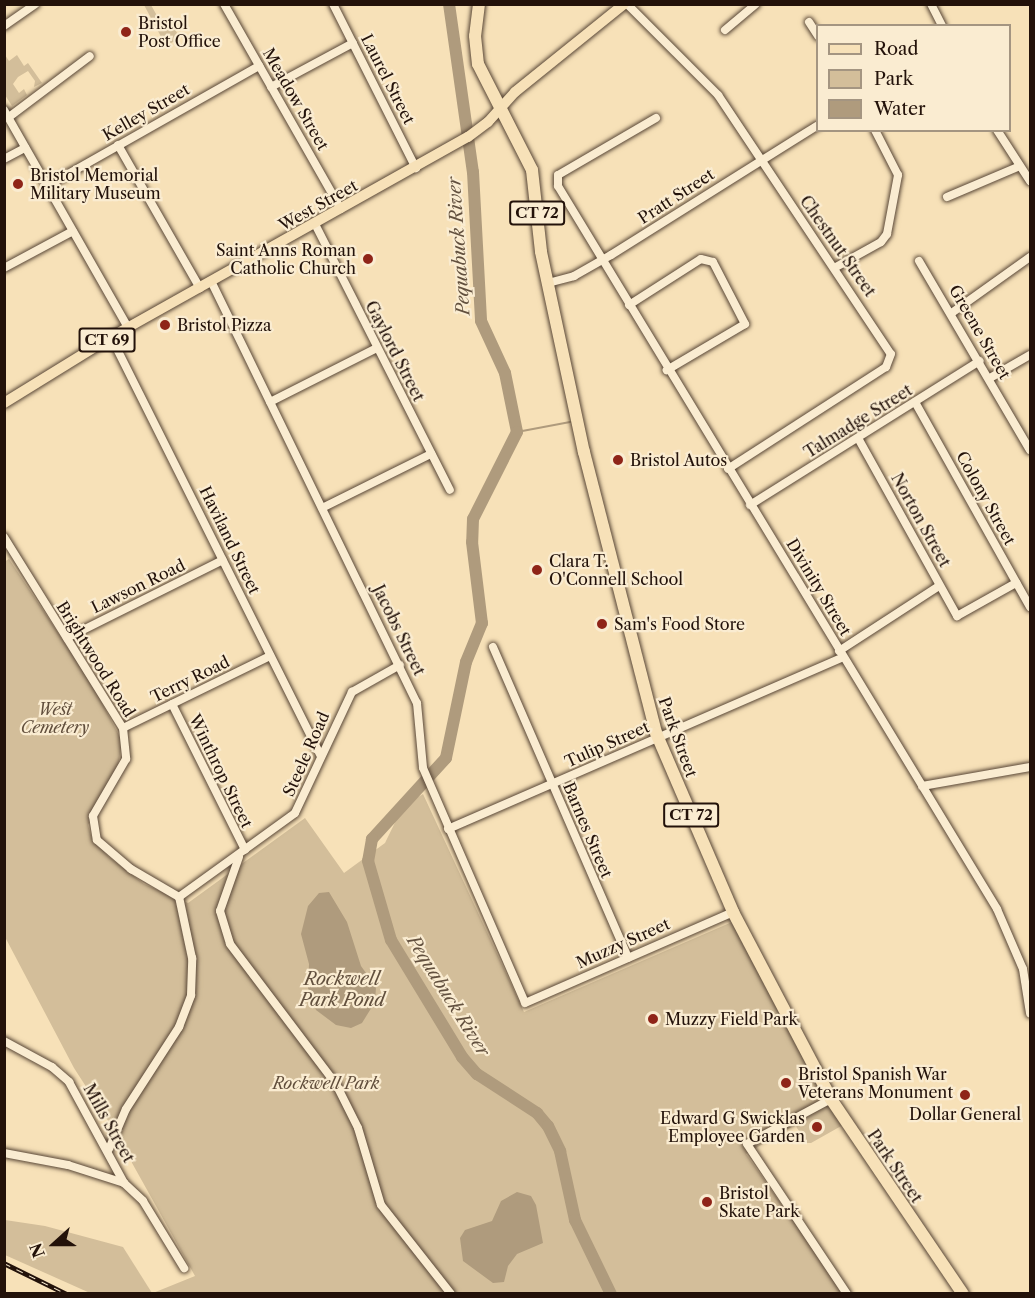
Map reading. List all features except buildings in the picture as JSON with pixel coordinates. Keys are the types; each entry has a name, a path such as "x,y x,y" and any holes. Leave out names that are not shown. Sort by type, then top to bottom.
{"highway":[{"name":"CT 72","path":"478,4 476,56 484,80 500,109"},
{"name":"Park Street","path":"500,109 531,165 548,282 584,452 658,738 733,912 831,1099 963,1293"}],"main road":[{"name":"West Street","path":"4,403 128,327 416,168 476,132 515,92 625,4"}],"street":[{"path":"4,26 36,4"},
{"name":"Meadow Street","path":"224,4 341,209"},
{"name":"Laurel Street","path":"333,4 416,168"},
{"name":"Chestnut Street","path":"625,4 697,70 836,267 888,348 891,360 886,367 729,469"},
{"path":"725,30 756,4"},
{"path":"931,4 941,24"},
{"path":"809,22 816,33"},
{"path":"271,87 353,43"},
{"path":"90,56 7,114 128,327"},
{"name":"Kelley Street","path":"48,186 259,66"},
{"name":"Divinity Street","path":"656,118 558,175 558,186 667,370 1010,934 1023,969 1030,1014"},
{"name":"Pratt Street","path":"548,282 567,279 602,260 816,126"},
{"path":"836,267 881,242 887,234 898,175 896,165 876,132"},
{"path":"998,132 1030,181"},
{"path":"118,145 200,288"},
{"path":"4,159 25,148"},
{"path":"947,197 1020,166"},
{"name":"Gaylord Street","path":"315,224 450,490"},
{"path":"4,268 73,231"},
{"path":"953,312 1030,257"},
{"path":"629,305 701,259 713,262 745,324 667,370"},
{"name":"Greene Street","path":"920,261 953,312 1030,446"},
{"name":"Jacobs Street","path":"212,281 417,703 423,768 525,1003"},
{"name":"Haviland Street","path":"111,337 321,756"},
{"path":"270,402 377,348"},
{"path":"990,378 1030,355"},
{"name":"Talmadge Street","path":"750,505 980,361"},
{"name":"Colony Street","path":"915,402 1030,607"},
{"name":"Norton Street","path":"858,438 957,616 1016,583"},
{"path":"322,508 431,454"},
{"name":"Brightwood Road","path":"4,537 123,728 126,759 93,816 94,834 119,861 179,897"},
{"name":"Lawson Road","path":"67,638 223,560"},
{"name":"Tulip Street","path":"448,829 658,738 841,654 939,586"},
{"name":"Barnes Street","path":"493,647 628,958"},
{"name":"Terry Road","path":"123,728 270,656"},
{"name":"Steele Road","path":"179,897 242,854 295,813 352,692 400,665"},
{"name":"Winthrop Street","path":"172,704 242,854"},
{"path":"922,786 1030,767"},
{"path":"242,854 220,911 230,944 336,1084 358,1128 381,1205 451,1293"},
{"path":"109,1149 126,1109 179,1027 191,995 192,957 179,897"},
{"name":"Muzzy Street","path":"525,1003 733,912"},
{"name":"Mills Street","path":"4,1041 52,1067 69,1082 109,1149 124,1183"},
{"path":"831,1099 747,1144 847,1293"},
{"path":"4,1153 68,1165 124,1183 143,1201 184,1268"}],"green space":[{"path":"144,5 151,5 165,30 173,26 180,38 166,46"},
{"path":"5,55 9,61 17,55 24,66 28,63 42,83 34,87 35,81 28,71 18,77 13,84 19,93 24,89 27,95 12,106 5,95"},
{"name":"Rockwell Park","path":"9,559 92,684 122,741 117,773 88,825 92,839 109,857 144,884 188,903 305,818 344,873 385,843 403,806 423,794 524,1012 732,922 843,1125 807,1143 795,1125 746,1154 844,1293 153,1293 195,1276 112,1127 74,1068 5,937 4,562"},
{"path":"5,1220 45,1226 123,1247 152,1293 90,1293 5,1255"}],"water":[{"name":"Rockwell Park Pond","path":"329,892 347,922 361,966 376,987 375,1002 362,1023 351,1028 336,1025 316,1010 308,988 309,964 301,934 308,906 319,893"},
{"path":"517,1192 531,1196 536,1205 543,1243 517,1254 508,1266 504,1282 493,1283 463,1261 460,1238 465,1230 492,1221 501,1201"}],"waterway":[{"name":"Pequabuck River","path":"449,4 473,172 481,321 505,373 517,432 473,519 472,542 482,623 466,662 446,758 372,839 368,861 391,940 462,1057 477,1074 537,1113 548,1126 560,1151 575,1220 611,1294"},
{"path":"517,432 570,422"}],"railway":[{"path":"4,1263 67,1294"}],"place":[{"name":"Bristol Post Office","path":"126,32"},
{"name":"Bristol Memorial Military Museum","path":"18,184"},
{"name":"Saint Anns Roman Catholic Church","path":"368,259"},
{"name":"Bristol Pizza","path":"165,325"},
{"name":"Bristol Autos","path":"618,460"},
{"name":"Clara T. O'Connell School","path":"537,570"},
{"name":"Sam's Food Store","path":"602,624"},
{"name":"Muzzy Field Park","path":"653,1019"},
{"name":"Bristol Spanish War Veterans Monument","path":"786,1083"},
{"name":"Dollar General","path":"965,1095"},
{"name":"Edward G Swicklas Employee Garden","path":"817,1127"},
{"name":"Bristol Skate Park","path":"707,1202"}],"park label":[{"name":"West Cemetery","path":"55,718"}]}
